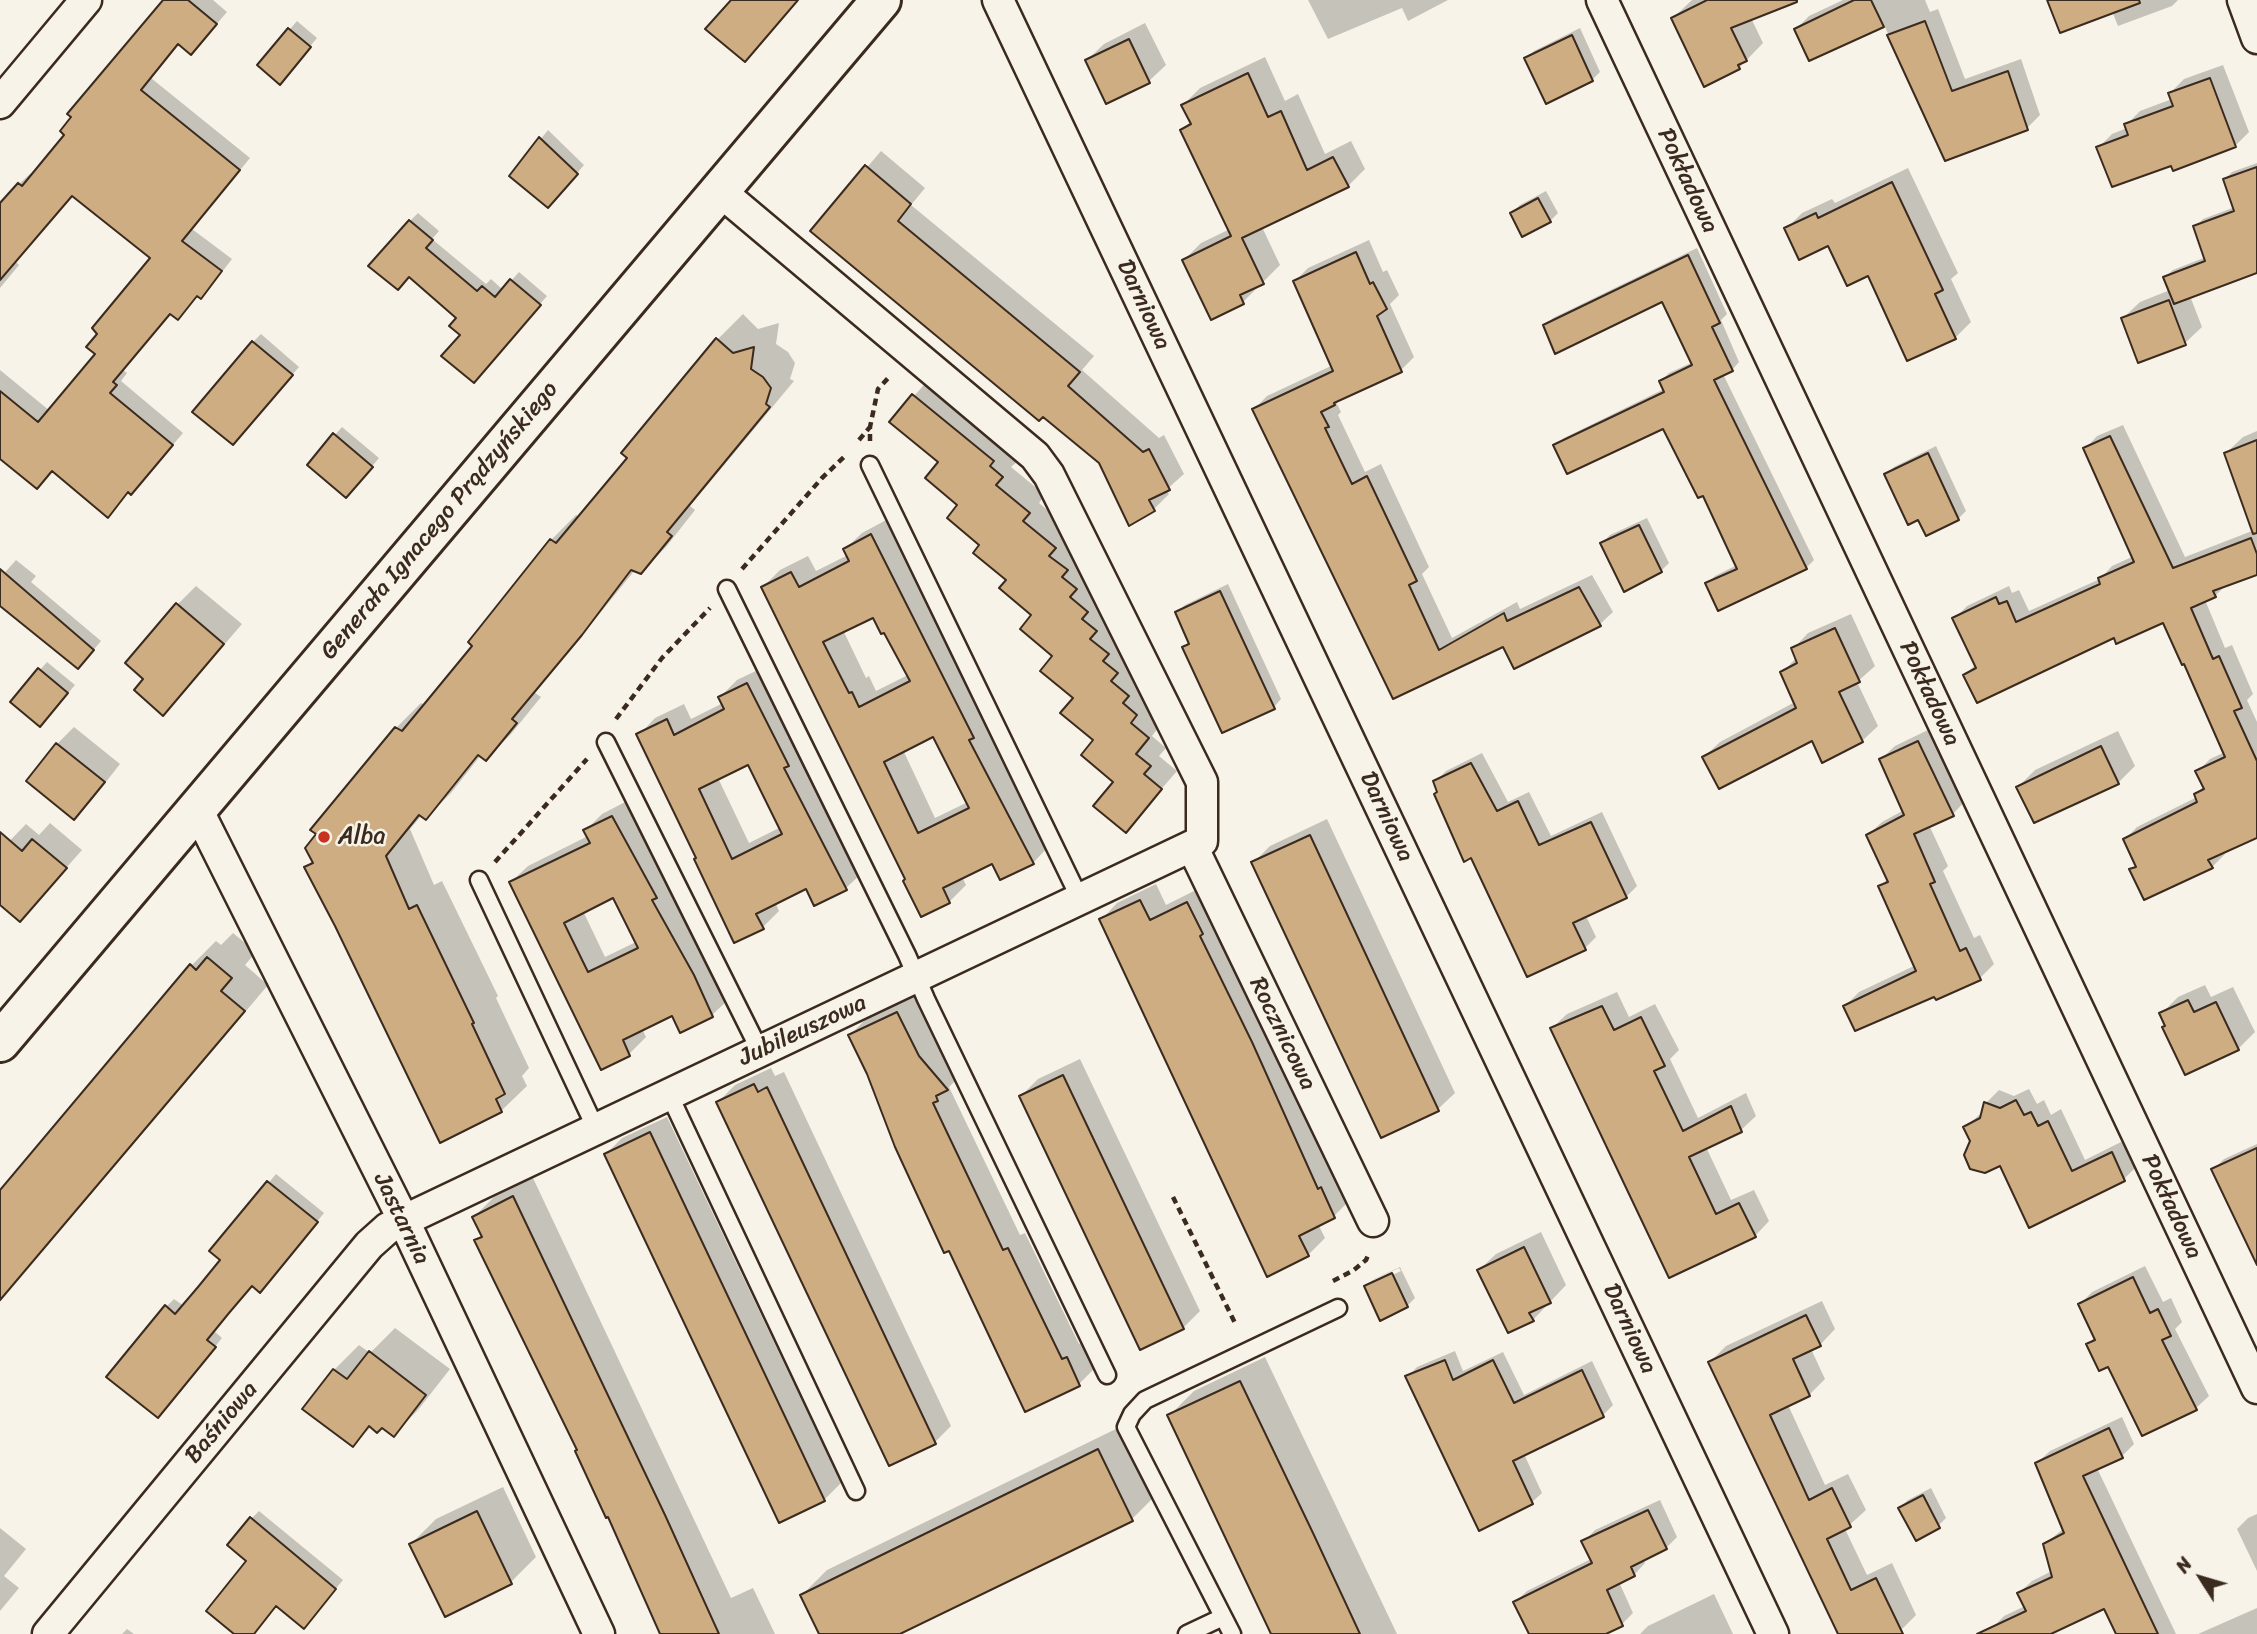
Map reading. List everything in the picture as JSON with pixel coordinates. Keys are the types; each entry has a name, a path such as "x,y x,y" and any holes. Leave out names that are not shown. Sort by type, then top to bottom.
{"street":[{"path":"0,103 86,0"},
{"name":"Generała Ignacego Prądzyńskiego","path":"0,1042 881,0"},
{"name":"Darniowa","path":"998,0 1773,1634"},
{"name":"Pokładowa","path":"1602,0 2257,1388"},
{"path":"2243,0 2257,38"},
{"path":"721,192 1035,456 1049,475 1202,782 1197,844"},
{"name":"Jastarnia","path":"196,807 403,1219 599,1634"},
{"name":"Jubileuszowa","path":"403,1219 1197,844"},
{"name":"Rocznicowa","path":"1197,844 1373,1221"},
{"name":"Baśniowa","path":"48,1634 369,1245 403,1219"}],"lane":[{"path":"870,465 1080,900"},
{"path":"727,589 918,976 926,999 1107,1375"},
{"path":"606,742 760,1051"},
{"path":"479,880 596,1129"},
{"path":"669,1094 856,1491"},
{"path":"1232,1634 1126,1427 1132,1414 1145,1400 1338,1308"},
{"path":"1187,1634 1223,1617"}],"path":[{"path":"870,465 870,427 878,389 910,353"},
{"path":"857,442 870,427"},
{"path":"479,880 579,766 606,742 618,713 662,658 851,450"},
{"path":"1173,1197 1237,1325"},
{"path":"1331,1281 1354,1270 1366,1260 1371,1247 1373,1221"},
{"path":"1225,1331 1248,1320"}],"building":[{"path":"163,0 188,0 217,24 191,55 178,44 141,90 240,170 182,241 222,271 201,299 197,296 178,320 170,314 113,382 117,385 110,393 173,445 131,495 128,492 108,518 52,471 37,489 0,459 0,391 38,422 95,354 86,347 97,334 92,328 150,258 72,196 0,280 0,203 18,183 22,186 64,135 60,131 71,117 67,114"},
{"path":"731,0 798,0 745,62 705,29"},
{"path":"1707,0 1797,2 1731,28 1747,61 1738,65 1740,69 1704,87 1671,18"},
{"path":"1854,0 1871,0 1884,27 1809,61 1794,29"},
{"path":"2047,0 2139,0 2140,3 2060,33"},
{"path":"1925,21 1952,91 2008,71 2028,130 1945,161 1887,35"},
{"path":"288,28 311,47 280,85 257,65"},
{"path":"1572,35 1593,81 1546,104 1524,58"},
{"path":"1129,39 1150,83 1106,104 1085,60"},
{"path":"1248,73 1268,117 1281,111 1307,170 1333,157 1349,187 1242,238 1264,284 1240,295 1244,304 1211,320 1182,260 1231,236 1180,130 1191,124 1181,105"},
{"path":"2210,78 2236,147 2173,171 2171,166 2112,187 2096,147 2128,135 2124,124 2173,106 2168,93"},
{"path":"539,137 578,174 548,208 509,176"},
{"path":"865,165 911,204 898,221 1080,372 1068,386 1143,452 1149,449 1170,490 1149,500 1155,511 1129,526 1099,463 1043,417 1039,421 810,231"},
{"path":"2257,167 2257,273 2174,304 2163,277 2205,261 2193,226 2234,211 2223,179"},
{"path":"1892,182 1943,290 1935,294 1956,339 1907,361 1868,276 1847,286 1828,246 1799,260 1784,228 1816,213 1818,218"},
{"path":"1538,198 1551,222 1522,237 1510,213"},
{"path":"409,220 433,240 426,248 477,291 482,286 495,297 510,279 541,305 474,383 441,356 460,335 449,326 456,318 409,277 398,290 368,266"},
{"path":"1356,252 1370,284 1373,282 1387,309 1377,316 1402,372 1334,403 1335,405 1321,412 1329,427 1325,428 1352,484 1367,476 1417,581 1409,585 1439,650 1504,613 1507,621 1579,587 1601,626 1514,669 1503,647 1393,699 1252,409 1333,371 1293,281"},
{"path":"1688,255 1720,323 1712,327 1733,371 1714,380 1807,569 1718,611 1705,583 1737,569 1703,496 1698,498 1663,429 1567,474 1553,445 1664,392 1659,381 1692,365 1662,302 1555,354 1543,325"},
{"path":"2169,300 2186,345 2138,363 2121,318"},
{"path":"716,338 733,353 754,347 751,369 763,377 771,388 766,404 770,407 667,532 672,536 641,574 631,570 582,635 512,719 517,723 486,761 478,755 426,820 419,815 386,856 409,909 417,905 505,1094 496,1099 502,1112 440,1143 304,867 313,863 305,848 316,834 310,830 395,727 402,731 472,646 468,642 550,539 556,543 627,458 621,453"},
{"path":"252,341 293,375 233,445 192,412"},
{"path":"912,394 994,461 990,466 1003,477 996,485 1030,513 1023,521 1056,548 1049,556 1068,570 1062,577 1077,589 1070,597 1088,612 1082,619 1097,631 1090,639 1109,654 1103,661 1118,673 1111,681 1129,696 1123,703 1137,715 1131,723 1149,738 1136,754 1151,766 1144,774 1162,789 1126,833 1093,806 1113,782 1081,755 1093,740 1060,713 1073,698 1040,671 1052,656 1020,629 1031,615 999,588 1006,580 973,553 979,545 947,518 957,505 925,478 938,462 889,422"},
{"path":"333,433 373,467 346,498 307,465"},
{"path":"2110,436 2173,568 2251,538 2257,554 2257,575 2213,591 2216,597 2191,608 2213,659 2219,656 2242,708 2234,711 2257,761 2257,838 2208,860 2213,868 2144,900 2129,869 2136,867 2123,839 2197,802 2194,794 2204,789 2195,771 2225,757 2163,623 2116,644 2114,638 1977,703 1963,675 1976,668 1952,618 1996,597 1999,604 2007,601 2016,622 2100,584 2098,578 2134,562 2083,448"},
{"path":"2257,440 2257,533 2253,534 2224,453"},
{"path":"1928,453 1959,520 1926,536 1918,520 1908,525 1884,474"},
{"path":"1639,525 1662,572 1624,592 1600,543"},
{"path":"871,534 974,738 969,740 1034,864 1000,880 992,864 943,888 950,903 921,917 903,881 905,879 761,587 791,572 799,587 849,561 843,549","holes":["873,618 910,681 859,707 823,642","933,737 969,808 918,833 884,762"]},
{"path":"0,569 94,650 78,669 0,606"},
{"path":"1220,591 1275,709 1222,733 1182,647 1189,644 1175,612"},
{"path":"176,603 224,644 163,716 134,690 143,679 125,663"},
{"path":"1835,628 1860,682 1839,692 1863,742 1822,763 1812,741 1719,789 1702,757 1796,708 1780,672 1797,663 1791,648"},
{"path":"38,668 68,693 40,727 10,702"},
{"path":"747,683 789,766 784,768 847,890 814,906 806,889 756,914 764,929 734,943 636,734 667,719 674,735 724,709 718,697","holes":["748,765 782,834 732,859 699,789"]},
{"path":"1918,741 1954,816 1914,834 1935,882 1930,884 1960,951 1966,948 1981,980 1855,1031 1843,1006 1916,971 1878,886 1888,882 1866,835 1904,815 1879,759"},
{"path":"56,743 105,782 74,820 26,781"},
{"path":"2101,746 2119,784 2034,823 2016,787"},
{"path":"1471,763 1497,811 1518,801 1539,845 1591,822 1627,898 1573,923 1586,950 1527,977 1471,858 1464,862 1434,794 1437,792 1433,781"},
{"path":"612,816 657,898 652,900 694,975 713,1017 680,1033 672,1016 623,1040 630,1056 601,1070 509,882 590,843 583,830","holes":["613,898 638,948 588,972 564,923"]},
{"path":"0,832 22,851 32,839 67,868 20,922 0,905"},
{"path":"1310,835 1439,1111 1381,1138 1251,862"},
{"path":"1140,900 1150,920 1187,902 1203,934 1200,936 1252,1042 1318,1189 1321,1187 1335,1218 1299,1236 1309,1256 1267,1277 1099,919"},
{"path":"207,957 232,978 221,991 245,1011 0,1300 0,1190 190,964 196,970"},
{"path":"2188,1000 2194,1012 2216,1002 2239,1050 2185,1075 2162,1027 2165,1026 2159,1013"},
{"path":"1602,1006 1614,1030 1641,1017 1665,1066 1654,1071 1683,1131 1731,1106 1742,1132 1689,1157 1716,1214 1739,1203 1756,1237 1669,1278 1550,1028"},
{"path":"897,1012 919,1056 948,1090 936,1096 938,1101 933,1103 1003,1250 1008,1248 1062,1359 1067,1357 1080,1386 1025,1412 949,1251 944,1253 895,1147 867,1074 848,1035"},
{"path":"1063,1075 1184,1329 1140,1350 1019,1096"},
{"path":"754,1084 758,1092 767,1087 936,1444 889,1466 716,1102"},
{"path":"2016,1100 2024,1115 2031,1112 2038,1126 2048,1121 2072,1171 2112,1152 2125,1181 2029,1228 2000,1166 1985,1173 1970,1169 1964,1155 1970,1141 1963,1127 1980,1118 1984,1102 2000,1108"},
{"path":"650,1132 825,1501 779,1523 604,1154"},
{"path":"2257,1148 2257,1265 2211,1169"},
{"path":"267,1181 318,1222 260,1293 252,1286 229,1313 207,1340 216,1347 158,1418 106,1377 165,1305 175,1314 198,1287 220,1260 209,1251"},
{"path":"513,1196 719,1634 660,1634 608,1517 606,1518 575,1451 577,1450 474,1240 482,1237 472,1217"},
{"path":"1524,1247 1551,1303 1529,1313 1534,1321 1508,1333 1477,1270"},
{"path":"1392,1273 1408,1307 1380,1321 1364,1286"},
{"path":"2133,1277 2150,1313 2158,1309 2171,1336 2162,1340 2197,1410 2142,1436 2108,1367 2099,1371 2086,1344 2095,1340 2078,1304"},
{"path":"1806,1315 1821,1346 1793,1359 1810,1396 1770,1415 1809,1500 1832,1488 1851,1527 1827,1539 1851,1590 1876,1578 1903,1634 1838,1634 1708,1362"},
{"path":"369,1351 426,1395 394,1437 382,1428 377,1433 369,1426 353,1447 302,1409 333,1369 347,1379"},
{"path":"1445,1360 1453,1380 1493,1360 1514,1403 1582,1370 1604,1417 1513,1461 1533,1504 1479,1531 1405,1376"},
{"path":"1240,1381 1360,1634 1271,1634 1167,1415"},
{"path":"2109,1428 2123,1458 2083,1476 2158,1634 2116,1634 2104,1609 2051,1634 1977,1634 2026,1611 2017,1593 2052,1577 2043,1544 2064,1533 2035,1463"},
{"path":"1098,1449 1133,1521 900,1634 819,1634 800,1595"},
{"path":"1923,1495 1940,1528 1916,1541 1898,1508"},
{"path":"1648,1510 1667,1549 1631,1567 1635,1576 1607,1590 1623,1626 1606,1634 1529,1634 1513,1602 1592,1563 1581,1541"},
{"path":"477,1511 512,1584 445,1617 409,1544"},
{"path":"250,1517 336,1589 304,1629 276,1606 254,1634 234,1634 206,1611 246,1561 227,1545"}],"place":[{"name":"Alba","path":"324,837"}]}
